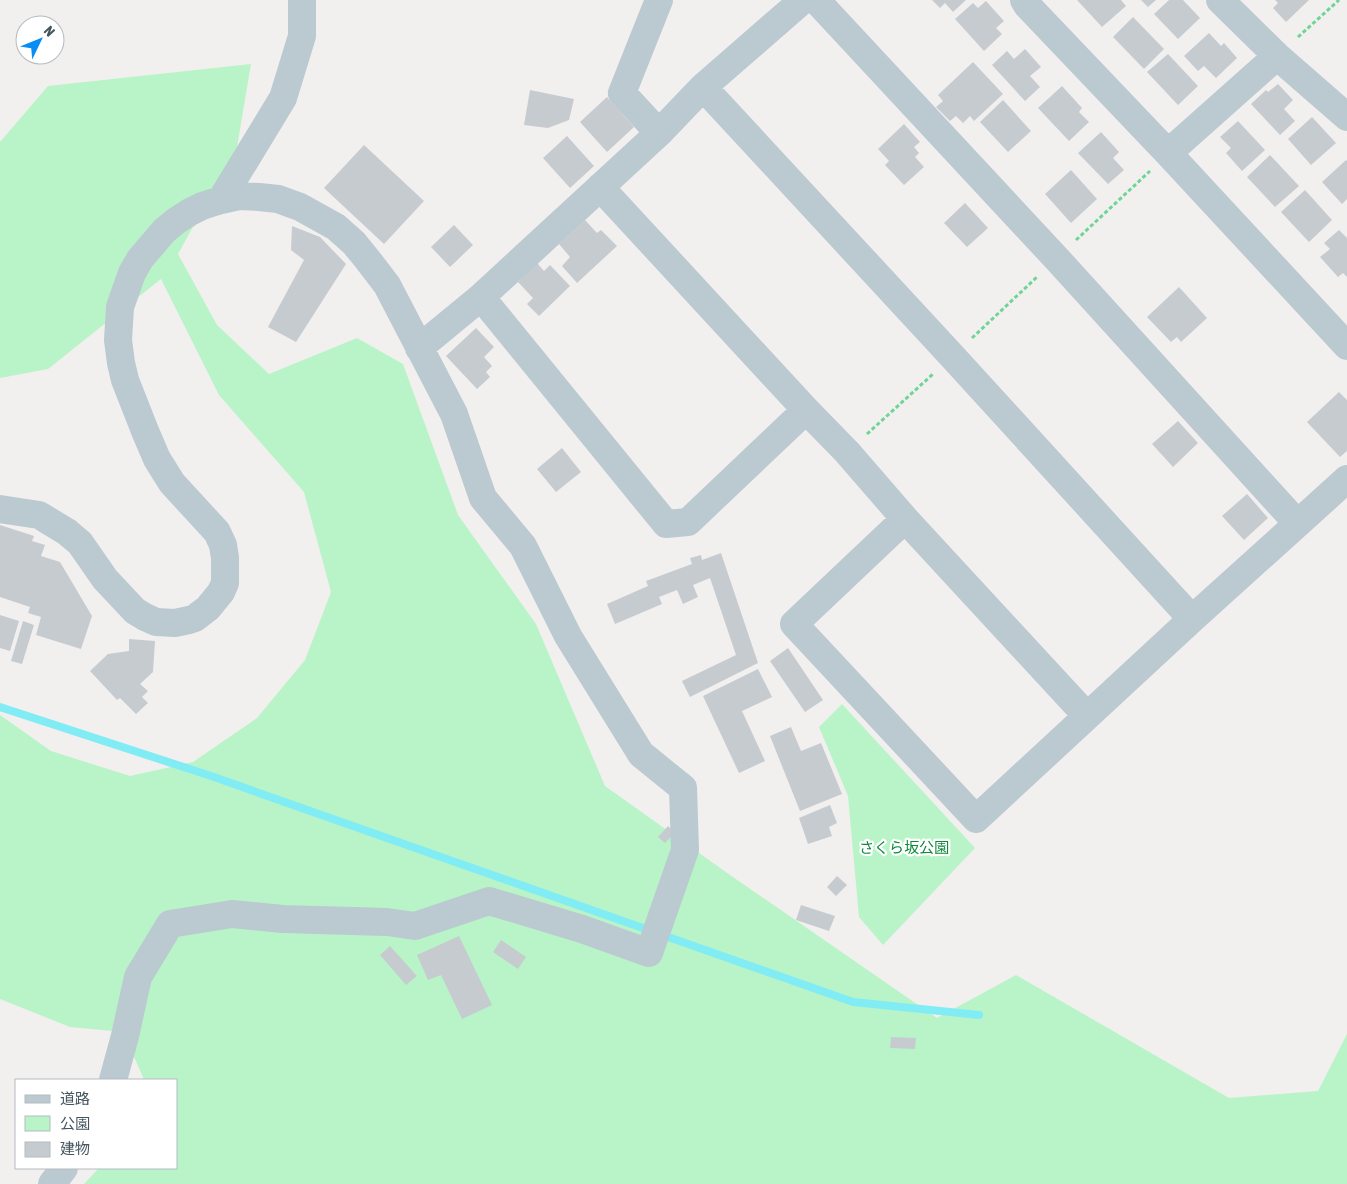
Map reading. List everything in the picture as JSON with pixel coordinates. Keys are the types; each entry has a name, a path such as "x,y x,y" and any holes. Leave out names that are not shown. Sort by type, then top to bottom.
{"street":[{"path":"221,200 283,98 302,36 302,0"},
{"path":"659,0 622,94 659,133"},
{"path":"419,348 481,297 659,133 703,87 803,0"},
{"path":"816,0 1056,258 1297,523"},
{"path":"1024,0 1347,346"},
{"path":"1220,0 1277,56 1347,116"},
{"path":"1168,153 1277,56"},
{"path":"703,87 1192,619"},
{"path":"600,187 847,452 905,519 1087,716"},
{"path":"0,509 40,515 67,532 80,543 105,579 135,611 145,618 156,622 188,620 195,618 208,608 221,592 225,583 223,545 217,532 172,483 157,459 144,431 125,380 120,355 118,340 120,307 132,273 151,244 176,221 202,206 239,196 259,196 278,199 300,207 336,227 363,254 387,285 454,414 483,498 524,546 568,636 642,754 683,788 686,850 649,953 582,929 489,901 415,926 387,922 283,919 232,914 170,924 138,977 113,1079"},
{"path":"481,297 666,524 688,522 806,410"},
{"path":"905,519 794,624 976,819 1192,619 1347,479"},
{"path":"52,1184 63,1169"}],"path":[{"path":"1277,56 1338,0"},
{"path":"847,452 1168,153"}],"green space":[{"path":"251,64 237,147 178,254 217,325 269,374 357,338 403,364 458,515 536,624 605,786 937,1018 1016,975 1229,1098 1318,1091 1347,1034 1347,1184 84,1184 98,1169 178,1169 178,1079 143,1079 123,1032 70,1027 0,999 0,715 51,751 130,776 193,762 257,718 305,660 331,592 304,492 219,395 161,279 48,369 0,378 0,142 48,86"},
{"name":"さくら坂公園","path":"842,704 975,848 883,945 859,917 848,796 819,727"}],"building":[{"path":"932,0 966,0 953,12 945,3 940,8"},
{"path":"1077,0 1121,0 1126,6 1102,27"},
{"path":"1141,0 1156,0 1148,7"},
{"path":"1169,0 1183,0 1200,18 1178,39 1154,14"},
{"path":"1275,0 1309,0 1286,22 1273,8 1278,3"},
{"path":"986,1 1004,21 996,28 1002,34 984,51 955,19 973,3 978,8"},
{"path":"1133,17 1164,49 1144,69 1113,37"},
{"path":"1209,33 1221,46 1224,43 1237,58 1216,78 1204,66 1198,71 1184,56"},
{"path":"1025,49 1041,67 1030,76 1040,87 1025,101 992,65 1007,51 1014,59"},
{"path":"1168,54 1198,86 1178,105 1147,72"},
{"path":"973,62 1003,94 974,121 970,116 963,123 956,116 950,121 936,107 943,101 938,95"},
{"path":"1278,84 1293,100 1284,109 1295,121 1280,135 1251,104 1266,90 1268,92"},
{"path":"1062,86 1082,108 1079,112 1089,122 1069,141 1038,108"},
{"path":"530,90 574,99 569,120 548,128 524,125"},
{"path":"607,97 634,127 607,152 580,122"},
{"path":"1003,100 1031,131 1008,152 980,122"},
{"path":"1312,117 1336,143 1311,165 1288,139"},
{"path":"1238,121 1265,150 1242,171 1226,153 1231,148 1220,137"},
{"path":"904,124 920,142 914,147 919,153 915,157 924,167 904,185 885,165 889,161 878,149"},
{"path":"1101,132 1119,152 1113,158 1124,170 1108,184 1078,153"},
{"path":"567,136 594,166 570,188 543,158"},
{"path":"364,145 424,201 384,244 324,188"},
{"path":"1270,155 1299,186 1275,207 1247,177"},
{"path":"1346,160 1347,199 1342,204 1322,182"},
{"path":"1071,170 1097,199 1071,223 1045,194"},
{"path":"1305,190 1332,220 1309,242 1281,212"},
{"path":"965,203 988,228 967,247 944,223"},
{"path":"585,220 597,233 601,230 617,246 577,283 562,266 570,257 559,244"},
{"path":"454,225 473,245 450,267 431,247"},
{"path":"292,226 320,237 346,264 296,342 268,327 304,260 291,250"},
{"path":"1339,230 1347,238 1347,277 1343,273 1338,277 1320,257 1330,249 1324,243"},
{"path":"537,263 544,271 550,265 570,286 539,316 527,304 533,298 518,282"},
{"path":"1179,287 1207,318 1181,342 1177,337 1171,342 1147,317"},
{"path":"476,328 494,347 484,357 492,366 486,372 490,377 477,389 446,356"},
{"path":"1339,392 1347,400 1347,451 1340,457 1307,422"},
{"path":"1178,421 1198,443 1173,467 1152,444"},
{"path":"562,448 581,472 556,492 537,469"},
{"path":"1247,494 1268,518 1244,540 1222,516"},
{"path":"0,525 34,536 32,541 45,545 41,556 60,562 92,616 81,649 36,635 41,617 28,613 30,607 0,597"},
{"path":"721,553 758,663 690,697 682,681 736,655 710,578 693,585 698,597 683,604 677,590 659,597 662,604 615,624 607,604 648,586 646,581 692,564 690,558 701,555 702,560"},
{"path":"0,615 19,621 10,651 0,648"},
{"path":"23,621 34,625 22,664 11,661"},
{"path":"129,639 155,641 153,672 140,684 148,691 142,697 148,703 136,714 120,698 117,700 90,671 108,654 129,651"},
{"path":"788,648 823,700 805,712 770,661"},
{"path":"758,669 772,697 742,711 765,761 739,773 703,696"},
{"path":"791,727 801,751 821,743 842,794 800,811 770,736"},
{"path":"830,805 837,823 829,827 832,836 808,844 799,818"},
{"path":"668,826 675,833 665,843 658,837"},
{"path":"837,876 847,885 836,896 827,887"},
{"path":"801,905 835,916 829,931 796,920"},
{"path":"459,936 492,1005 462,1019 441,975 428,980 417,955"},
{"path":"501,940 526,957 518,969 493,952"},
{"path":"390,946 417,976 406,985 380,955"},
{"path":"891,1037 916,1038 915,1049 890,1048"}],"waterway":[{"path":"0,707 211,776 853,1002 979,1015"}]}
